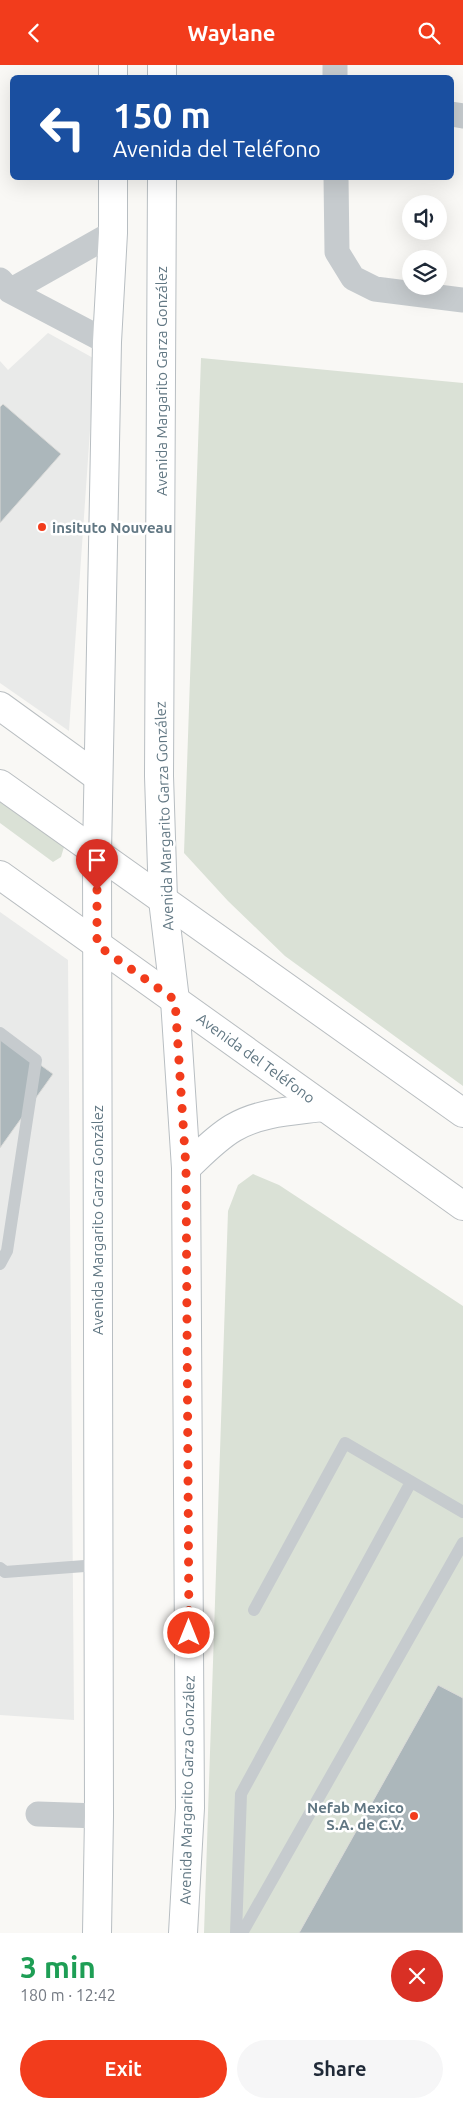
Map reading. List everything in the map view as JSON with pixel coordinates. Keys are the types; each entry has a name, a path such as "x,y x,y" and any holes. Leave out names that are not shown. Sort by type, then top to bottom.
{"main road":[{"name":"Avenida Margarito Garza González","path":"97,1933 99,1816 97,853 98,777 101,740 107,342 113,233 113,180"},
{"name":"Avenida Margarito Garza González","path":"162,180 159,775 164,899 175,1000 186,1168 190,1808 183,1933"},
{"path":"0,706 98,777"},
{"path":"0,784 463,1113"},
{"name":"Avenida del Teléfono","path":"0,875 463,1206"},
{"path":"186,1168 234,1127 279,1112 323,1107"}],"street":[{"path":"336,180 338,252 353,278 375,289 463,300"},
{"path":"5,285 113,233"},
{"path":"5,285 107,342"},
{"path":"38,1814 99,1816"}],"lane":[{"path":"0,1033 36,1060 7,1251 0,1264"},
{"path":"254,1610 345,1443 463,1512"},
{"path":"236,1933 241,1793 411,1481"},
{"path":"242,1933 463,1543"},
{"path":"0,1568 5,1572 98,1565"}],"shaded area":[{"name":"insituto Nouveau","path":"48,333 95,359 69,731 0,683 0,361 8,370"},
{"path":"201,358 463,383 463,1086 285,956 228,901 184,853"},
{"path":"0,802 64,847 61,857 53,862 0,823"},
{"path":"0,912 68,960 74,1720 0,1715"},
{"path":"253,1174 279,1185 463,1306 463,1933 204,1933 228,1211 238,1185"}],"building":[{"path":"3,404 61,454 0,523 0,407"},
{"path":"0,1036 53,1074 0,1148"},
{"name":"Nefab Mexico S.A. de C.V.","path":"438,1685 463,1698 463,1933 299,1933"}],"place":[{"name":"insituto Nouveau","path":"42,527"},
{"name":"Nefab Mexico S.A. de C.V.","path":"414,1816"}],"route":[{"path":"97,890 97,945 175,1000 186,1168 189,1633"}]}
